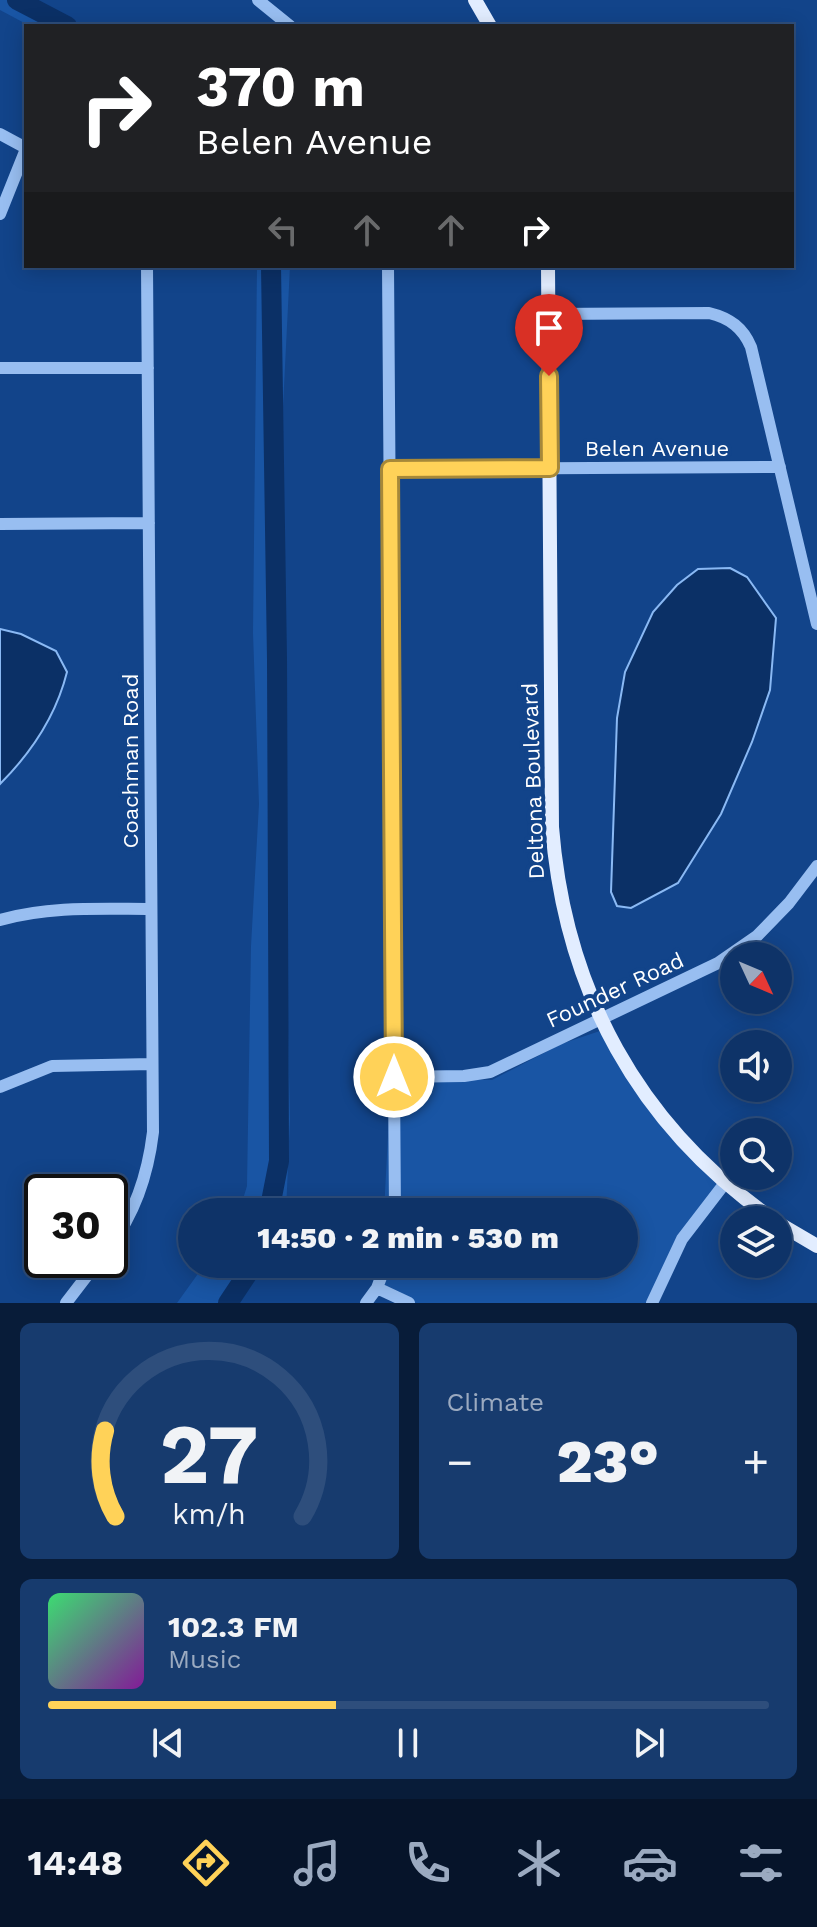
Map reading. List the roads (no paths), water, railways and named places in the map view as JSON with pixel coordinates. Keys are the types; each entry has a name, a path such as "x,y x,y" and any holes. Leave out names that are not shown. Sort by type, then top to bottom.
{"main road":[{"path":"475,0 489,24"},
{"name":"Deltona Boulevard","path":"548,268 552,827 555,863 569,933 600,1020 658,1112 720,1178"},
{"name":"Deltona Boulevard","path":"734,1190 755,1206"},
{"name":"Deltona Boulevard","path":"792,1231 817,1246"}],"street":[{"path":"258,0 288,24"},
{"path":"0,134 24,148"},
{"path":"0,214 24,154"},
{"name":"Coachman Road","path":"128,1216 138,1199 148,1167 153,1132 147,268"},
{"path":"388,268 395,1198"},
{"path":"548,314 709,313 731,321 741,329 751,347 817,624"},
{"path":"0,368 148,368"},
{"name":"Belen Avenue","path":"390,469 780,467"},
{"path":"0,524 149,523"},
{"name":"Founder Road","path":"394,1077 476,1076 490,1072 718,963 738,951 789,903 817,866"},
{"path":"0,920 67,909 151,909"},
{"path":"0,1087 52,1066 152,1064"},
{"path":"652,1303 682,1239 720,1190"},
{"path":"66,1303 85,1278"},
{"path":"366,1303 381,1278"},
{"path":"377,1288 409,1303"}],"waterway":[{"path":"17,0 63,24"},
{"path":"271,268 277,659 279,1161 272,1198"},
{"path":"228,1303 245,1278"}]}
